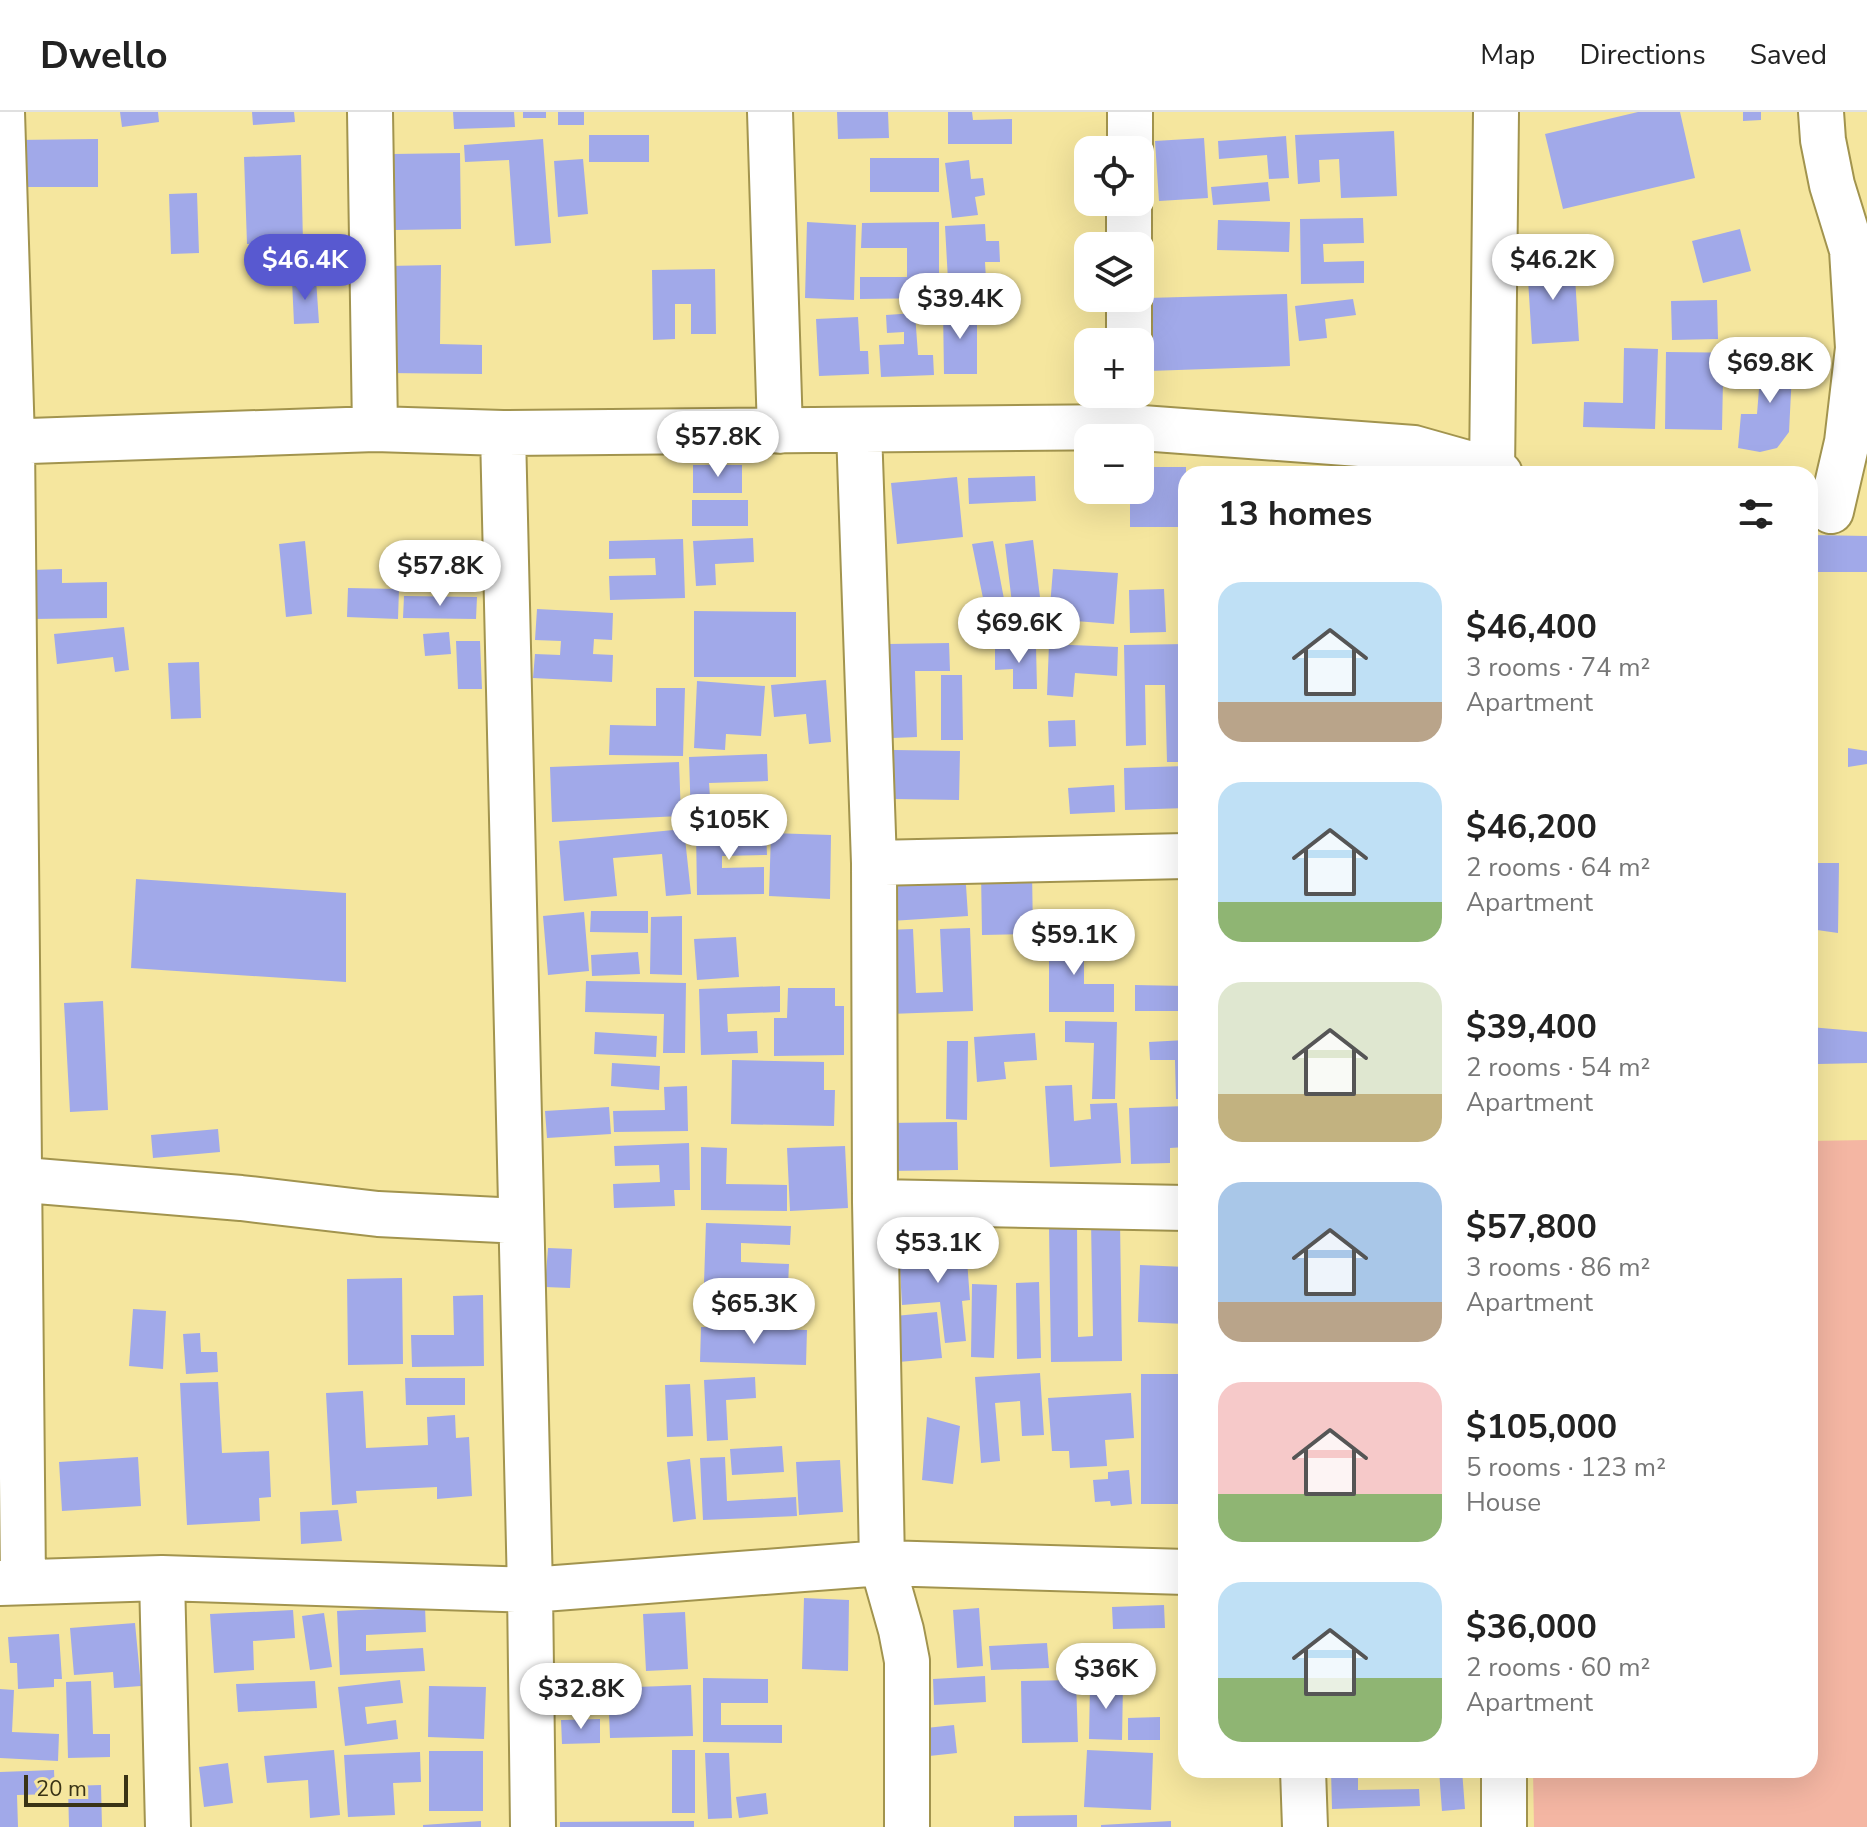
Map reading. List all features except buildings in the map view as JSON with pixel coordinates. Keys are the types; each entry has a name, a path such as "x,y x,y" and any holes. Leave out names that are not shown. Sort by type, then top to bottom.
{"street":[{"path":"2,112 12,1582 162,1578 530,1590 882,1563 1178,1572"},
{"path":"370,112 375,429"},
{"path":"770,112 780,431"},
{"path":"1130,112 1130,136"},
{"path":"1494,466 1496,112"},
{"path":"1821,112 1832,185 1852,250 1858,348 1836,510"},
{"path":"6,442 375,429 503,433 859,430 1128,411 1414,448 1472,466"},
{"path":"859,430 874,863 875,1202 882,1563 907,1661 907,1827"},
{"path":"503,433 533,1827"},
{"path":"874,863 1178,856"},
{"path":"10,1179 241,1198 378,1214 521,1221"},
{"path":"875,1202 1178,1208"},
{"path":"162,1578 168,1827"},
{"path":"1303,1778 1305,1827"},
{"path":"1504,1778 1504,1827"}],"shaded area":[{"path":"1867,1140 1867,1827 1534,1827 1533,1778 1818,1778 1818,1141"}]}
